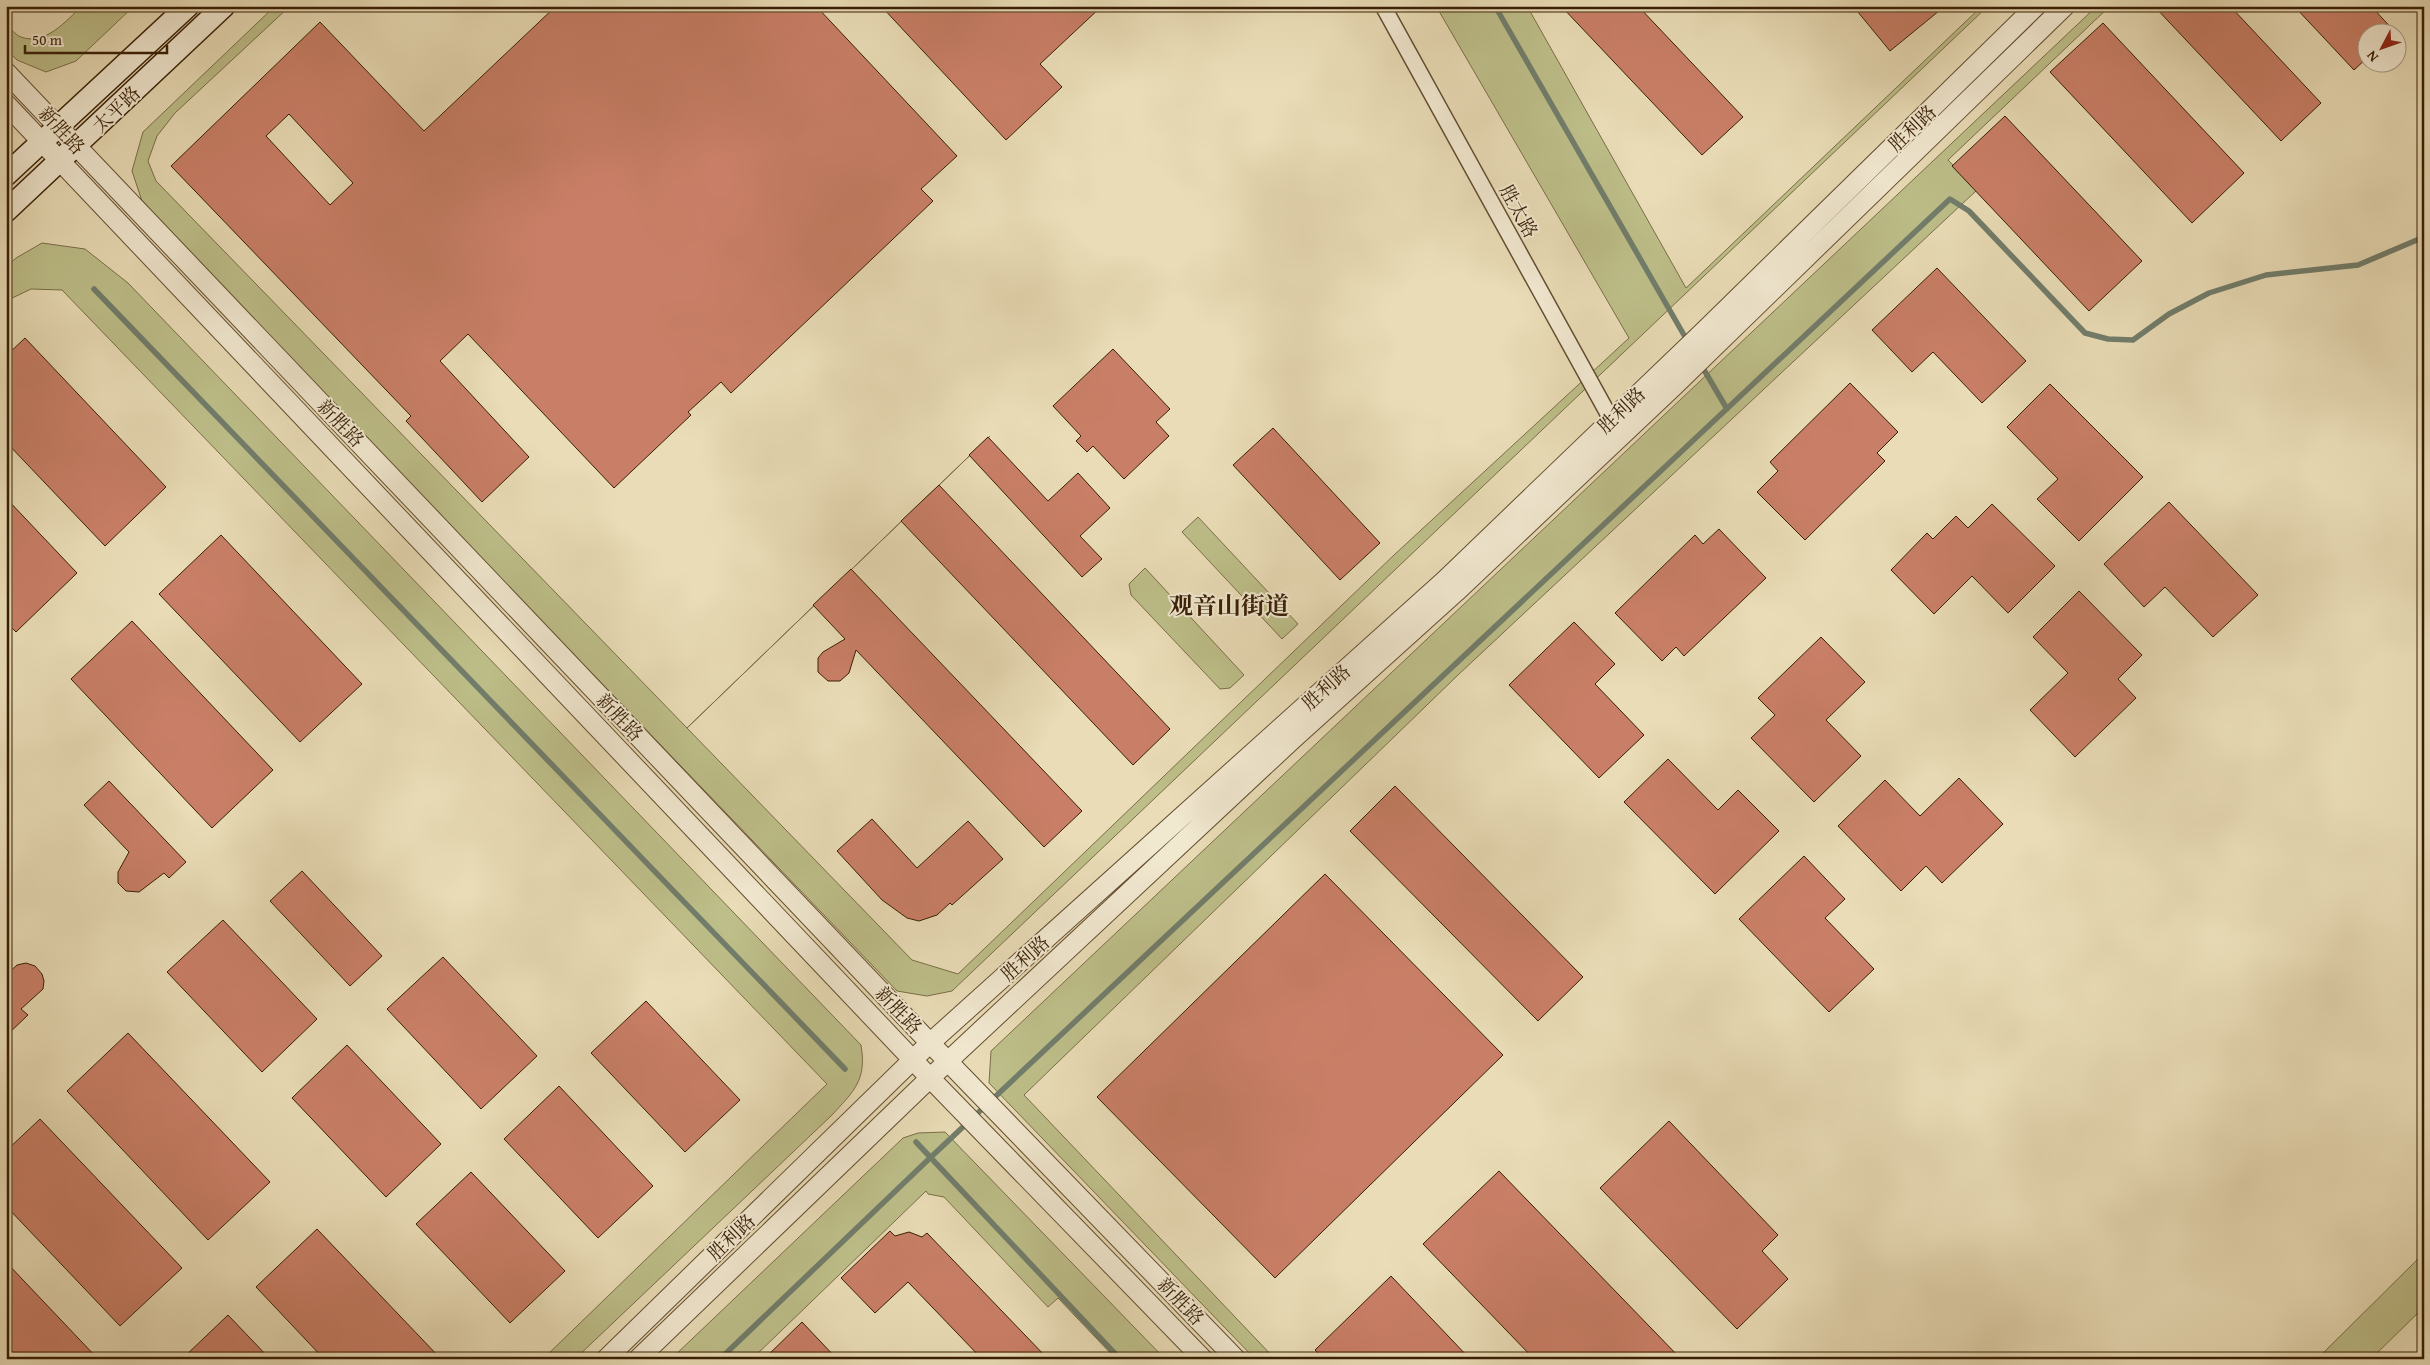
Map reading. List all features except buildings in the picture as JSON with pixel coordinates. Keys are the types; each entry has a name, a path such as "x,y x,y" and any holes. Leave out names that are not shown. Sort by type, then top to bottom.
{"main road":[{"name":"太平路","path":"6,175 188,6"},
{"name":"太平路","path":"6,211 224,6"}],"street":[{"name":"胜太路","path":"1383,6 1616,428"},
{"name":"胜利路","path":"638,1359 930,1078 1293,739 1456,592 1616,428 1660,373 2036,6"},
{"name":"胜利路","path":"606,1359 930,1044 1444,580 1616,428 1674,386 2065,6"},
{"name":"新胜路","path":"6,72 930,1044 1236,1359"},
{"name":"新胜路","path":"6,104 930,1078 1203,1359"}],"green space":[{"path":"82,6 134,6 76,61 46,72 17,60 6,49 6,24 21,37 38,38 54,31"},
{"path":"275,6 290,6 175,113 157,136 148,161 156,181 912,960 958,974 1394,555 1629,338 1436,6 1527,6 1686,288 1982,6 1988,6 952,991 927,996 897,991 144,207 132,171 143,132"},
{"path":"2097,6 2110,6 1948,160 1977,190 1458,675 1024,1095 1275,1359 1255,1359 989,1083 991,1051"},
{"path":"42,243 85,249 128,283 861,1045 862,1067 860,1076 852,1092 840,1107 575,1359 543,1359 827,1084 62,290 31,289 6,301 6,267 16,258"},
{"path":"1198,517 1298,624 1282,639 1182,532"},
{"path":"1145,568 1244,675 1230,688 1220,689 1131,595 1129,584"},
{"path":"945,1132 1165,1359 1116,1359 1058,1298 1048,1307 944,1197 928,1194 926,1191 752,1359 671,1359 903,1138 918,1133"},
{"path":"2424,1253 2424,1307 2371,1359 2317,1359"}],"waterway":[{"path":"1495,6 1688,342"},
{"path":"720,1359 931,1157 1950,199 1969,211 2085,333 2108,339 2133,340 2169,314 2209,293 2266,275 2358,265 2424,237"},
{"path":"94,289 845,1069"},
{"path":"1700,363 1727,409"},
{"path":"916,1142 1120,1359"}],"district":[{"name":"观音山街道","path":"1229,605"}]}
